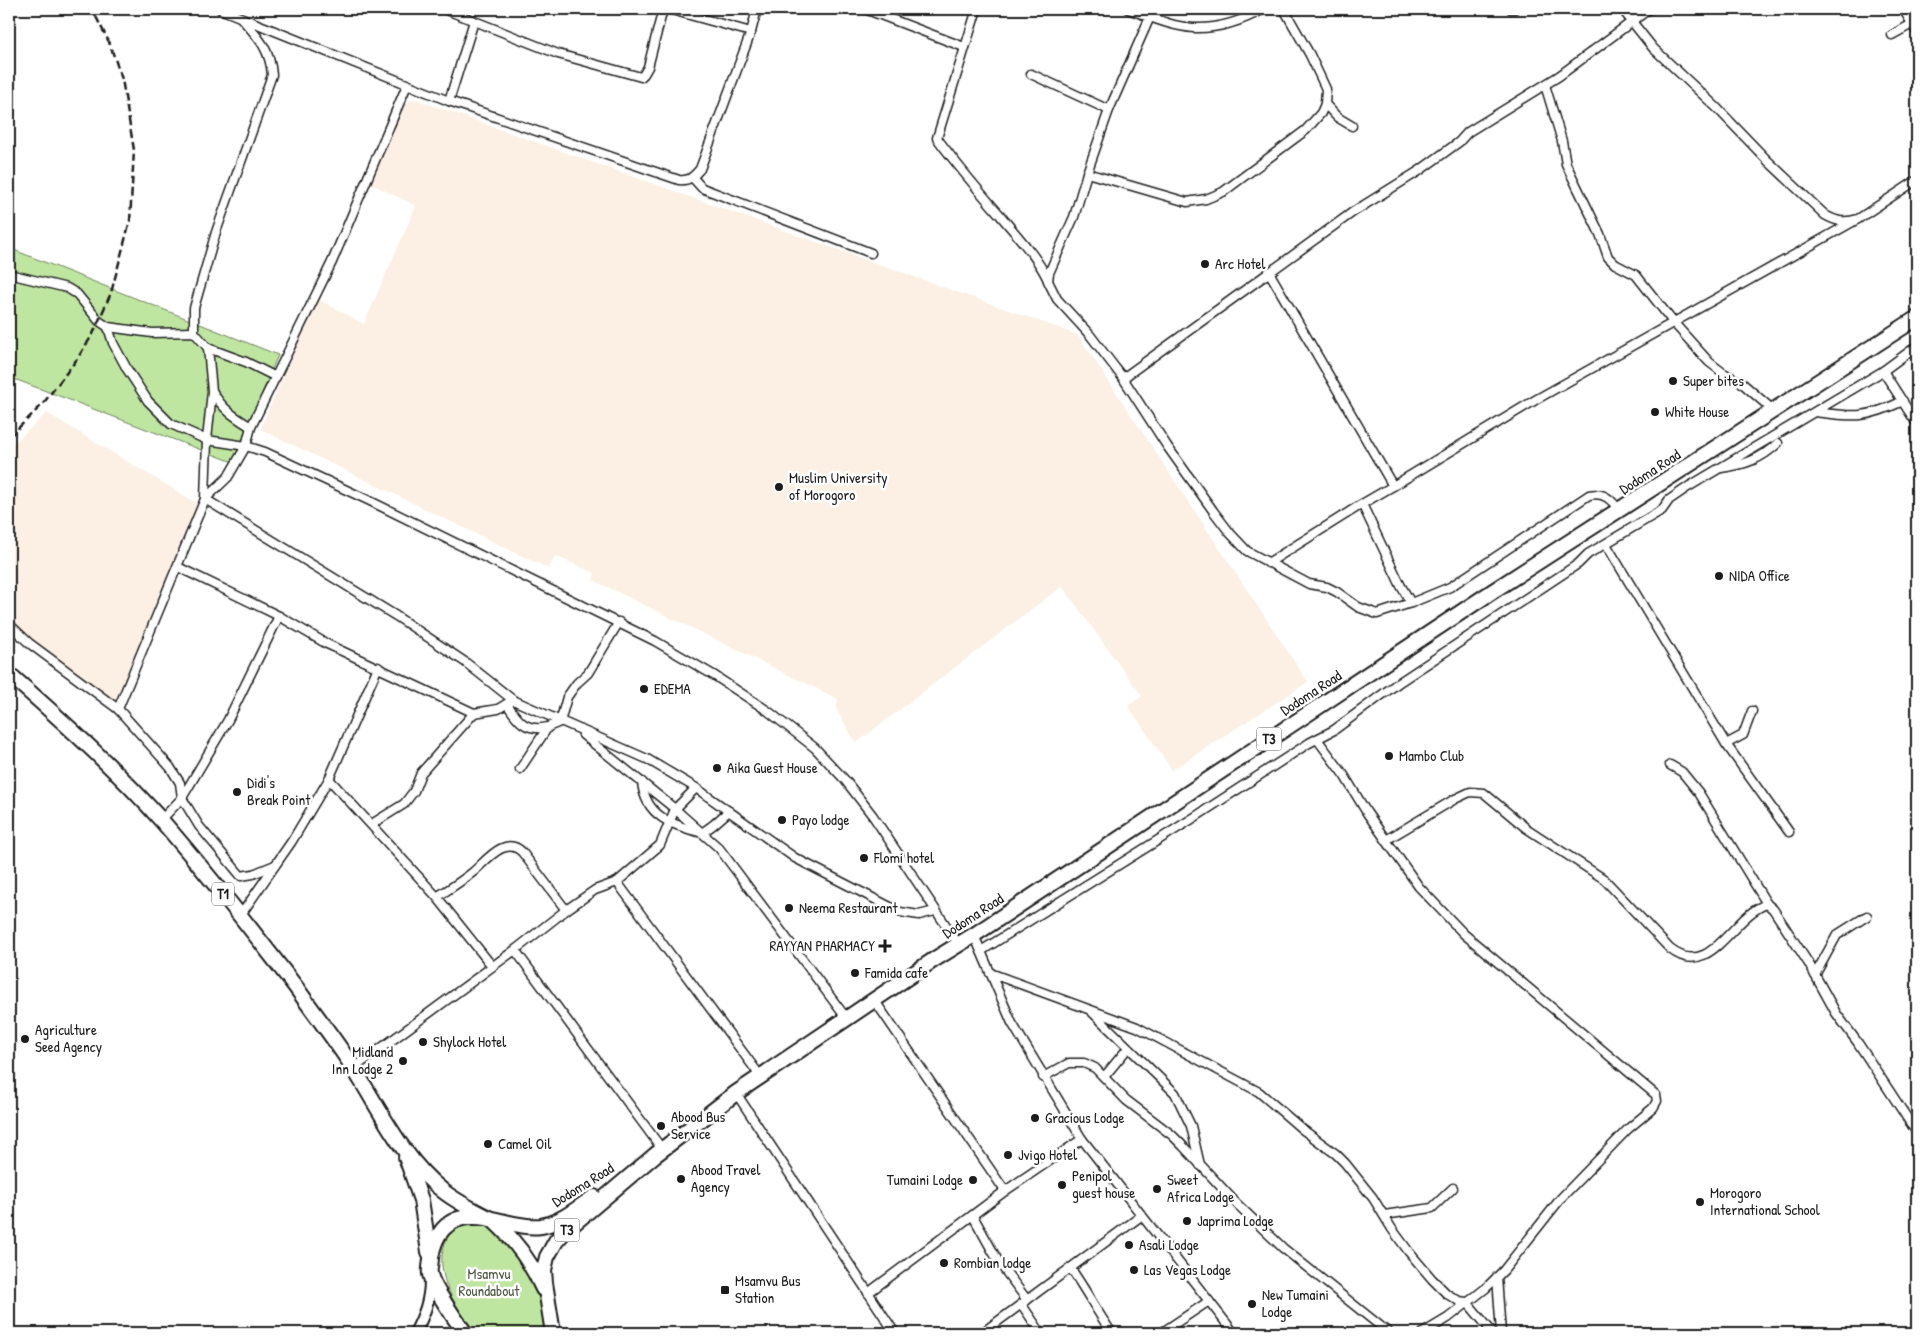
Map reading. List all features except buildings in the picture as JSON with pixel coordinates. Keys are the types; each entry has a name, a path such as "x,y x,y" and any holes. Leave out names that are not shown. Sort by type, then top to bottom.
{"highway":[{"name":"Dodoma Road","path":"549,1306 544,1270 547,1257 556,1241 631,1174 736,1093 935,959 959,945 1493,591 1917,318"},
{"name":"T1","path":"9,674 62,720 161,820 240,916 295,987 354,1068 401,1145 425,1174 443,1191 491,1219 508,1233 528,1259 542,1288 549,1306 551,1330"},
{"name":"T1","path":"401,1145 421,1200 430,1268 450,1311 465,1333"},
{"name":"Dodoma Road","path":"491,1219 538,1226 556,1222 631,1174"},
{"path":"430,1268 435,1239 448,1224 463,1218 491,1219"}],"main road":[{"path":"415,1333 427,1308 430,1293 430,1268"}],"street":[{"path":"444,9 558,54 641,76 648,67 663,9"},
{"path":"668,9 751,32"},
{"path":"225,10 240,18 449,101 679,180 687,181 693,178 700,168 758,9"},
{"path":"865,9 964,47"},
{"path":"977,9 937,138 964,174 1030,250 1042,267 1057,299 1090,335 1123,378 1167,446 1230,533 1247,551 1309,584 1327,587 1358,607 1376,614 1411,603 1450,587 1589,495 1598,493 1610,499 1620,511"},
{"path":"1128,9 1150,17 1194,28 1234,22 1264,9"},
{"path":"1087,173 1187,202 1206,199 1222,192 1294,140 1315,121 1325,104 1326,89 1321,75 1284,9"},
{"path":"1622,9 1653,48 1717,108 1768,161 1825,215 1841,222 1858,219"},
{"path":"1123,378 1353,212 1419,171 1459,142 1468,132 1546,85 1649,9"},
{"path":"1903,9 1917,32"},
{"path":"1048,281 1049,273 1074,217 1109,110 1150,17"},
{"path":"240,18 265,46 271,61 272,75 216,232 194,308 194,332 208,348 246,362 276,377"},
{"path":"449,101 474,21"},
{"path":"1892,35 1912,24"},
{"path":"1031,74 1109,110"},
{"path":"206,498 228,477 246,446 251,427 336,253 407,85"},
{"path":"1546,85 1562,141 1566,164 1600,234 1608,257 1615,264 1636,275 1673,322 1709,362 1742,383 1774,411"},
{"path":"1325,104 1338,117 1352,126"},
{"path":"693,178 702,188 871,253"},
{"path":"1268,563 1362,504 1538,399 1858,219 1917,180"},
{"path":"1269,272 1393,486"},
{"path":"9,274 67,288 77,294 96,317 108,327 152,333 194,332"},
{"path":"108,327 113,343 148,402 171,424 206,440 246,446 265,452 370,500 620,622 715,676 768,712 815,748 845,780 873,816 959,945"},
{"path":"981,951 1334,730 1398,683 1578,564 1588,554 1662,510 1669,500 1717,468 1816,412 1883,371 1917,346"},
{"path":"118,709 206,498 206,440 212,392 208,348"},
{"path":"1883,371 1917,424"},
{"path":"212,392 220,404 251,427"},
{"path":"1816,412 1858,416 1878,412 1902,401"},
{"path":"1717,468 1737,466 1754,461 1768,453 1778,443"},
{"path":"206,498 396,616 465,662 510,702 647,759 696,788 795,858 900,912 919,915 935,911"},
{"path":"1362,504 1411,603"},
{"path":"1606,544 1726,744 1789,832"},
{"path":"178,567 279,616 327,644 474,713 498,709 510,702"},
{"path":"161,820 182,798 228,720 279,616"},
{"path":"560,722 567,697 577,683 588,673 620,622"},
{"path":"9,624 29,643 118,709 170,766 180,783 182,798 199,826 241,876 253,874 275,865"},
{"path":"240,916 292,841 329,779 378,667"},
{"path":"510,702 521,723 537,730 560,722"},
{"path":"1726,744 1743,735 1752,711"},
{"path":"372,824 404,804 414,791 421,773 474,713"},
{"path":"520,769 548,727"},
{"path":"574,728 675,809 719,848 847,1019"},
{"path":"1317,739 1344,775 1367,813 1419,887 1464,934 1656,1095 1657,1101 1653,1108 1628,1129 1562,1198 1497,1277 1448,1318 1423,1333"},
{"path":"1670,765 1682,772 1699,793 1767,904 1773,909 1815,975 1836,1013 1917,1133"},
{"path":"329,779 437,897 492,966"},
{"path":"642,782 643,792 660,816 669,823 702,833"},
{"path":"354,1068 515,950 566,910 595,890 617,882 660,844 675,809 696,788"},
{"path":"1386,840 1455,799 1470,792 1484,793 1526,828 1604,878 1670,949 1679,956 1687,958 1705,954 1716,947 1742,920 1758,907 1767,904"},
{"path":"702,833 728,811"},
{"path":"437,897 474,871 488,855 510,846 519,848 566,910"},
{"path":"617,882 761,1077"},
{"path":"1815,975 1836,935 1867,916"},
{"path":"974,935 1012,1023 1082,1139 1234,1333"},
{"path":"515,950 662,1149"},
{"path":"990,972 1137,1027 1258,1092 1354,1172 1409,1252 1442,1290 1459,1301 1467,1302 1493,1333"},
{"path":"875,1000 1005,1191"},
{"path":"1088,1008 1175,1093 1191,1126 1200,1166"},
{"path":"1104,1077 1128,1048"},
{"path":"1043,1077 1069,1063 1084,1063 1095,1068 1126,1100 1172,1135 1200,1166 1283,1248 1389,1333"},
{"path":"736,1093 895,1333"},
{"path":"868,1293 1005,1191 1082,1139"},
{"path":"1384,1215 1432,1208 1453,1188"},
{"path":"972,1216 1041,1333"},
{"path":"982,1333 1141,1216"},
{"path":"1071,1269 1112,1333"},
{"path":"1497,1277 1501,1333"},
{"path":"1161,1333 1209,1301"}],"shaded area":[{"name":"Muslim University of Morogoro","path":"415,99 1078,335 1308,682 1172,770 1128,706 1142,696 1062,586 856,743 836,709 838,699 593,580 595,573 555,556 549,569 260,429 318,299 364,324 416,206 370,183 404,105"},
{"path":"47,413 198,504 114,706 9,634 9,448"}],"green space":[{"path":"9,248 278,355 233,462 9,377"},
{"name":"Msamvu Roundabout","path":"470,1223 485,1226 499,1233 525,1265 539,1294 543,1309 545,1322 543,1333 477,1333 462,1314 449,1291 442,1267 442,1255 445,1243 452,1231 461,1225"}],"railway":[{"path":"9,437 42,405 77,359 93,334 111,293 130,221 134,150 122,79 109,42 92,9"}],"place":[{"name":"Arc Hotel","path":"1205,264"},
{"name":"Super bites","path":"1673,381"},
{"name":"White House","path":"1655,412"},
{"name":"Muslim University of Morogoro","path":"779,487"},
{"name":"NIDA Office","path":"1719,576"},
{"name":"EDEMA","path":"644,689"},
{"name":"Mambo Club","path":"1389,756"},
{"name":"Aika Guest House","path":"717,768"},
{"name":"Didi's Break Point","path":"237,792"},
{"name":"Payo lodge","path":"782,820"},
{"name":"Flomi hotel","path":"864,858"},
{"name":"Neema Restaurant","path":"789,908"},
{"name":"RAYYAN PHARMACY","path":"885,946"},
{"name":"Famida cafe","path":"855,973"},
{"name":"Agriculture Seed Agency","path":"25,1039"},
{"name":"Shylock Hotel","path":"423,1042"},
{"name":"Midland Inn Lodge 2","path":"403,1061"},
{"name":"Gracious Lodge","path":"1035,1118"},
{"name":"Abood Bus Service","path":"661,1126"},
{"name":"Camel Oil","path":"488,1144"},
{"name":"Jvigo Hotel","path":"1008,1155"},
{"name":"Abood Travel Agency","path":"681,1179"},
{"name":"Tumaini Lodge","path":"973,1180"},
{"name":"Penipol guest house","path":"1062,1185"},
{"name":"Sweet Africa Lodge","path":"1157,1189"},
{"name":"Morogoro International School","path":"1700,1202"},
{"name":"Japrima Lodge","path":"1187,1221"},
{"name":"Asali Lodge","path":"1129,1245"},
{"name":"Rombian lodge","path":"944,1263"},
{"name":"Las Vegas Lodge","path":"1134,1270"},
{"name":"Msamvu Bus Station","path":"725,1290"},
{"name":"New Tumaini Lodge","path":"1252,1304"}]}
